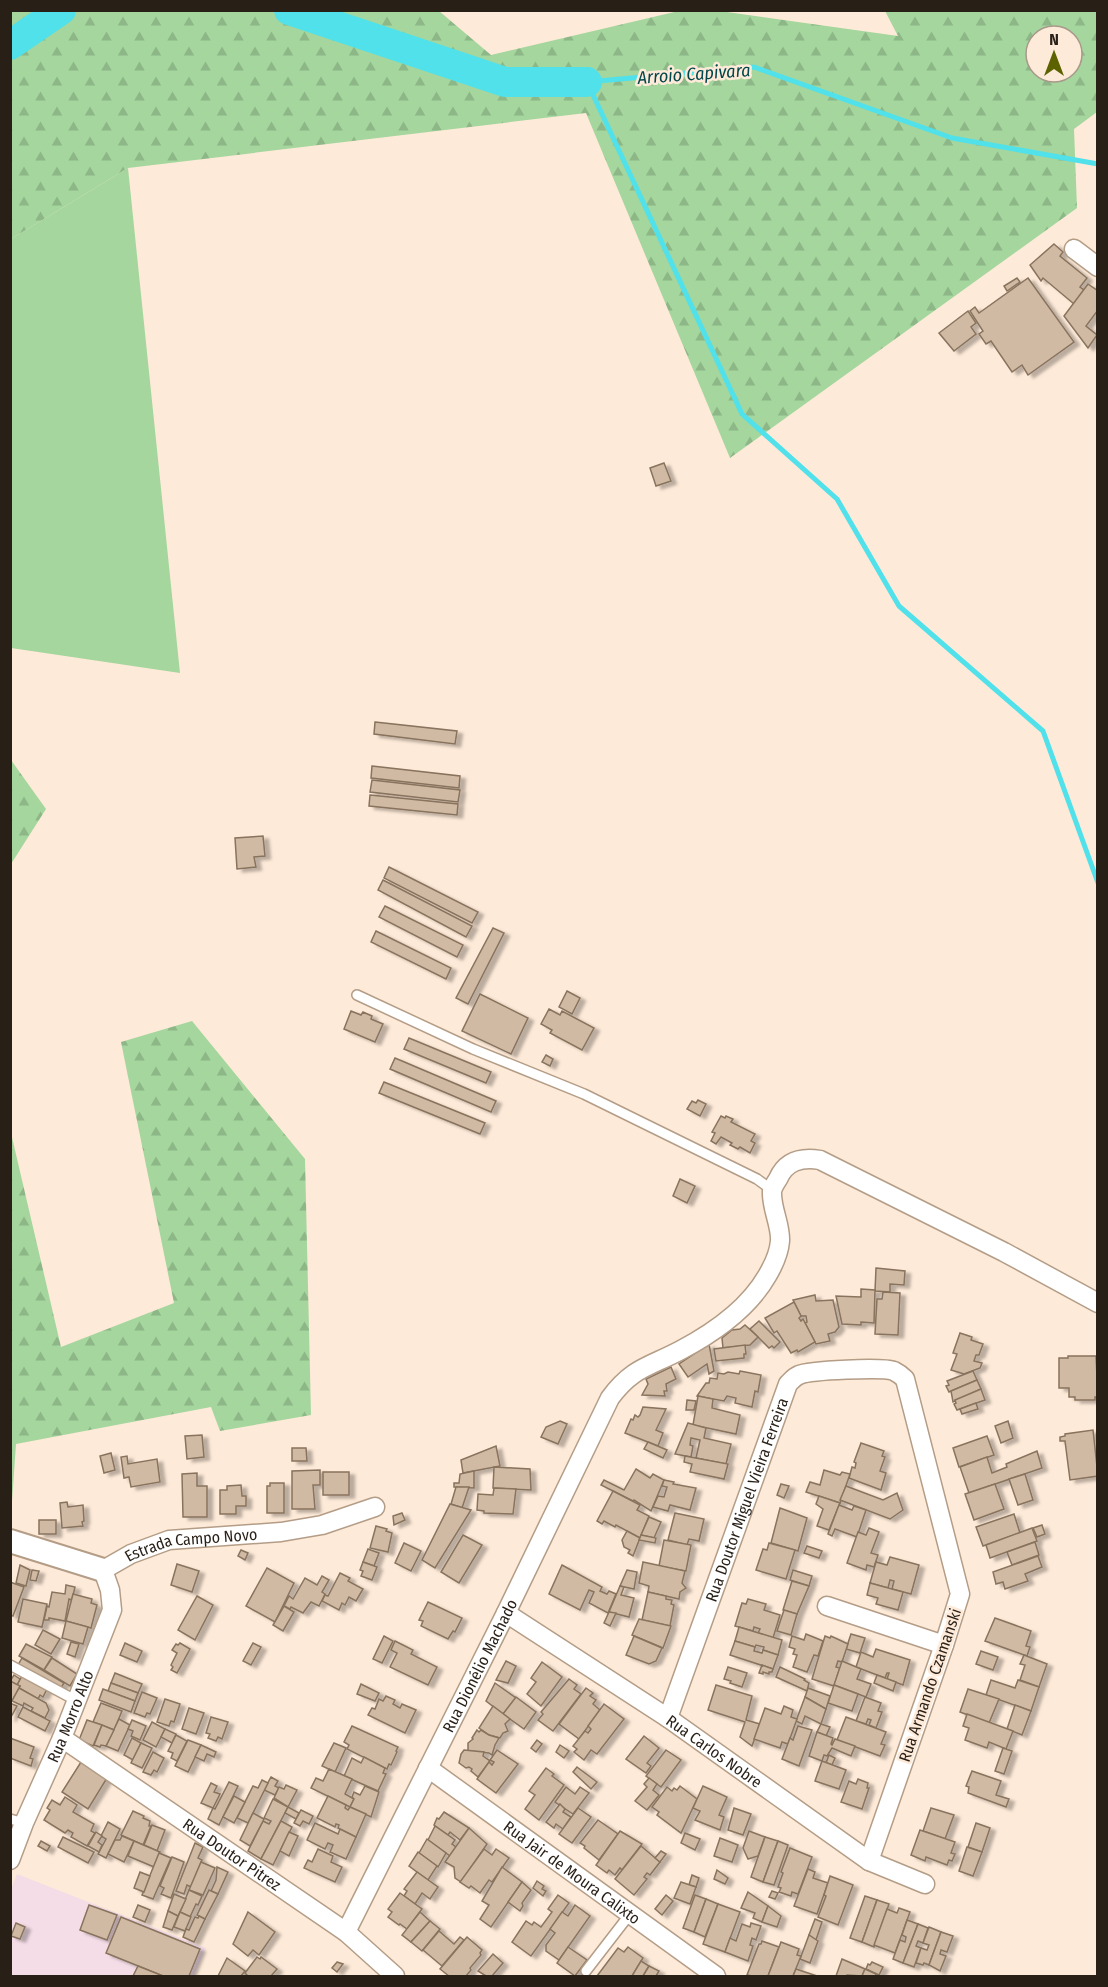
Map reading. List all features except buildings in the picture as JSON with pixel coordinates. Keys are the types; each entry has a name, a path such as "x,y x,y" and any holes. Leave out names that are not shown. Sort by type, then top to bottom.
{"street":[{"path":"1074,249 1098,267"},
{"path":"772,1190 789,1163 810,1158 820,1160 1004,1252 1098,1303"},
{"name":"Rua Dionélio Machado","path":"346,1932 506,1613 610,1398 622,1382 635,1372 703,1338 732,1317 760,1288 773,1266 780,1241 772,1190"},
{"name":"Rua Armando Czamanski","path":"869,1861 960,1594 905,1379 895,1371"},
{"name":"Rua Doutor Miguel Vieira Ferreira","path":"668,1718 788,1384 794,1378 809,1372 895,1371"},
{"name":"Estrada Campo Novo","path":"10,1541 103,1570 131,1554 169,1540 281,1532 322,1525 375,1507"},
{"name":"Rua Morro Alto","path":"10,1860 17,1821 62,1738 112,1610 110,1590 103,1570"},
{"path":"827,1606 944,1645"},
{"name":"Rua Carlos Nobre","path":"506,1613 668,1718 869,1861 926,1884"},
{"name":"Rua Doutor Pitrez","path":"62,1738 346,1932 395,1977"},
{"name":"Rua Jair de Moura Calixto","path":"429,1768 716,1977"}],"lane":[{"path":"357,995 473,1049 584,1094 757,1179 772,1190"},
{"path":"10,1665 77,1701"},
{"path":"586,1971 630,1914"}],"shaded area":[{"path":"17,1874 206,1948 194,1976 11,1976 11,1889"}],"green space":[{"path":"11,10 439,11 491,55 683,10 720,11 898,36 885,11 1097,11 1097,112 1074,129 1077,208 730,458 586,113 128,168 11,239"},
{"path":"128,168 180,673 11,648 11,239"},
{"path":"11,760 46,809 10,864"},
{"path":"192,1021 305,1159 311,1415 220,1431 211,1407 16,1444 11,1516 11,1133 61,1347 174,1303 121,1042"}],"waterway":[{"name":"Arroio Capivara","path":"10,45 61,10"},
{"name":"Arroio Capivara","path":"289,10 505,82 587,82"},
{"path":"1098,164 952,138 754,67 587,82 742,414 837,499 899,606 1043,731 1098,883"}]}
